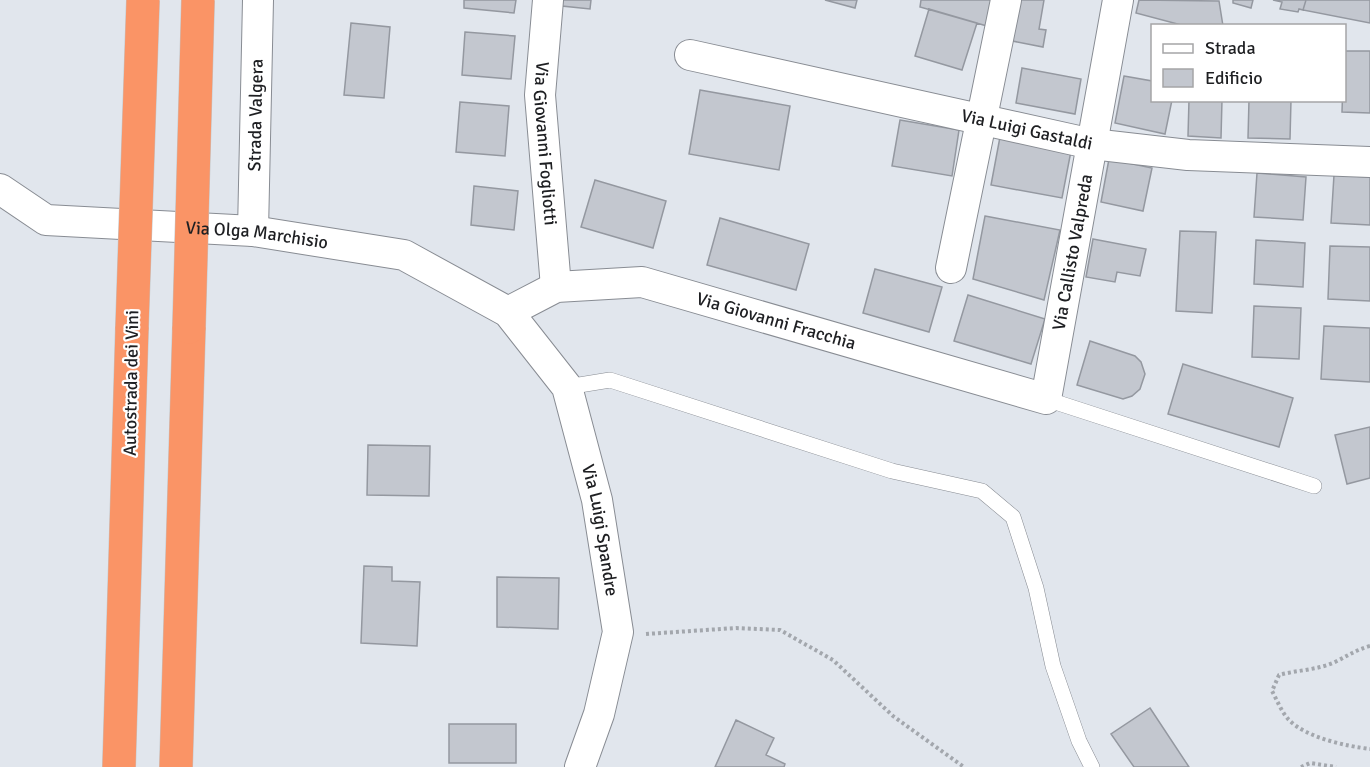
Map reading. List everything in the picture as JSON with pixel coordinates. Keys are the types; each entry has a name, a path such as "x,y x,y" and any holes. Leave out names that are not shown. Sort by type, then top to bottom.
{"highway":[{"name":"Autostrada dei Vini","path":"119,767 143,0"},
{"path":"177,767 198,0"}],"street":[{"name":"Strada Valgera","path":"253,231 258,0"},
{"name":"Via Giovanni Fogliotti","path":"548,0 540,95 556,287"},
{"path":"951,268 1006,0"},
{"name":"Via Callisto Valpreda","path":"1046,399 1118,0"},
{"name":"Via Luigi Gastaldi","path":"690,55 1092,144 1188,155 1370,162"},
{"name":"Via Olga Marchisio","path":"0,189 46,220 253,231 404,255 508,312"},
{"name":"Via Giovanni Fracchia","path":"508,312 556,287 642,282 1046,399"},
{"name":"Via Luigi Spandre","path":"508,312 567,387 597,500 618,632 599,714 580,767"}],"lane":[{"path":"567,387 610,380 892,471 982,491 1013,517 1036,588 1053,666 1079,741 1092,767"},
{"path":"1046,399 1314,486"}],"path":[{"path":"618,632 658,634 736,628 780,630 834,660 893,716 964,767"},
{"path":"1370,646 1350,652 1335,662 1321,667 1279,675 1272,691 1290,720 1318,736 1346,746 1370,748"},
{"path":"1301,767 1310,763 1336,767"}],"building":[{"path":"464,0 516,0 514,13 464,8"},
{"path":"563,0 591,0 590,9 562,6"},
{"path":"825,0 857,0 855,8"},
{"path":"921,0 994,0 987,26 920,7"},
{"path":"1014,0 1044,0 1039,29 1046,30 1043,47 1007,40"},
{"path":"1139,0 1219,1 1223,24 1177,24 1136,13"},
{"path":"1233,0 1253,0 1251,8 1233,3"},
{"path":"1273,0 1306,0 1303,10 1299,9 1298,12 1280,9 1282,2"},
{"path":"1306,0 1370,0 1370,23 1303,10"},
{"path":"929,9 977,23 962,70 915,56"},
{"path":"351,23 390,27 384,98 344,95"},
{"path":"465,32 515,36 511,79 462,75"},
{"path":"1346,51 1370,51 1370,113 1342,112 1342,102 1346,102"},
{"path":"1022,68 1081,79 1075,114 1016,103"},
{"path":"1124,76 1151,81 1151,102 1172,102 1165,134 1115,123"},
{"path":"700,90 790,106 779,170 689,154"},
{"path":"460,102 509,106 505,156 456,152"},
{"path":"1189,102 1222,102 1221,138 1188,136"},
{"path":"1249,102 1291,102 1290,139 1248,138"},
{"path":"900,120 959,130 952,176 892,166"},
{"path":"1000,137 1071,151 1062,198 991,185"},
{"path":"1109,159 1152,168 1143,211 1101,202"},
{"path":"1257,173 1306,177 1303,220 1254,217"},
{"path":"1334,175 1370,177 1370,225 1331,223"},
{"path":"595,180 666,201 653,248 581,227"},
{"path":"474,186 518,191 514,230 471,225"},
{"path":"985,216 1060,230 1044,300 973,279"},
{"path":"720,218 809,244 796,290 707,265"},
{"path":"1180,231 1216,232 1212,313 1176,311"},
{"path":"1093,239 1146,249 1140,276 1117,272 1115,282 1086,277"},
{"path":"1256,240 1305,243 1303,287 1254,284"},
{"path":"1330,246 1370,247 1370,301 1328,299"},
{"path":"875,269 942,287 929,332 863,313"},
{"path":"968,295 1045,319 1031,364 954,341"},
{"path":"1254,306 1301,308 1299,359 1252,357"},
{"path":"1324,326 1370,328 1370,382 1321,379"},
{"path":"1090,341 1135,356 1141,362 1145,374 1140,389 1132,396 1123,399 1077,385"},
{"path":"1183,364 1293,398 1279,447 1168,414"},
{"path":"1370,427 1370,478 1347,484 1335,435"},
{"path":"368,445 430,446 429,496 367,495"},
{"path":"364,566 392,567 392,581 420,582 417,646 361,643"},
{"path":"497,577 559,578 558,629 497,627"},
{"path":"1150,708 1189,767 1134,767 1111,734"},
{"path":"736,720 774,738 766,755 785,764 784,767 715,767"},
{"path":"449,724 516,724 516,763 449,763"}]}
